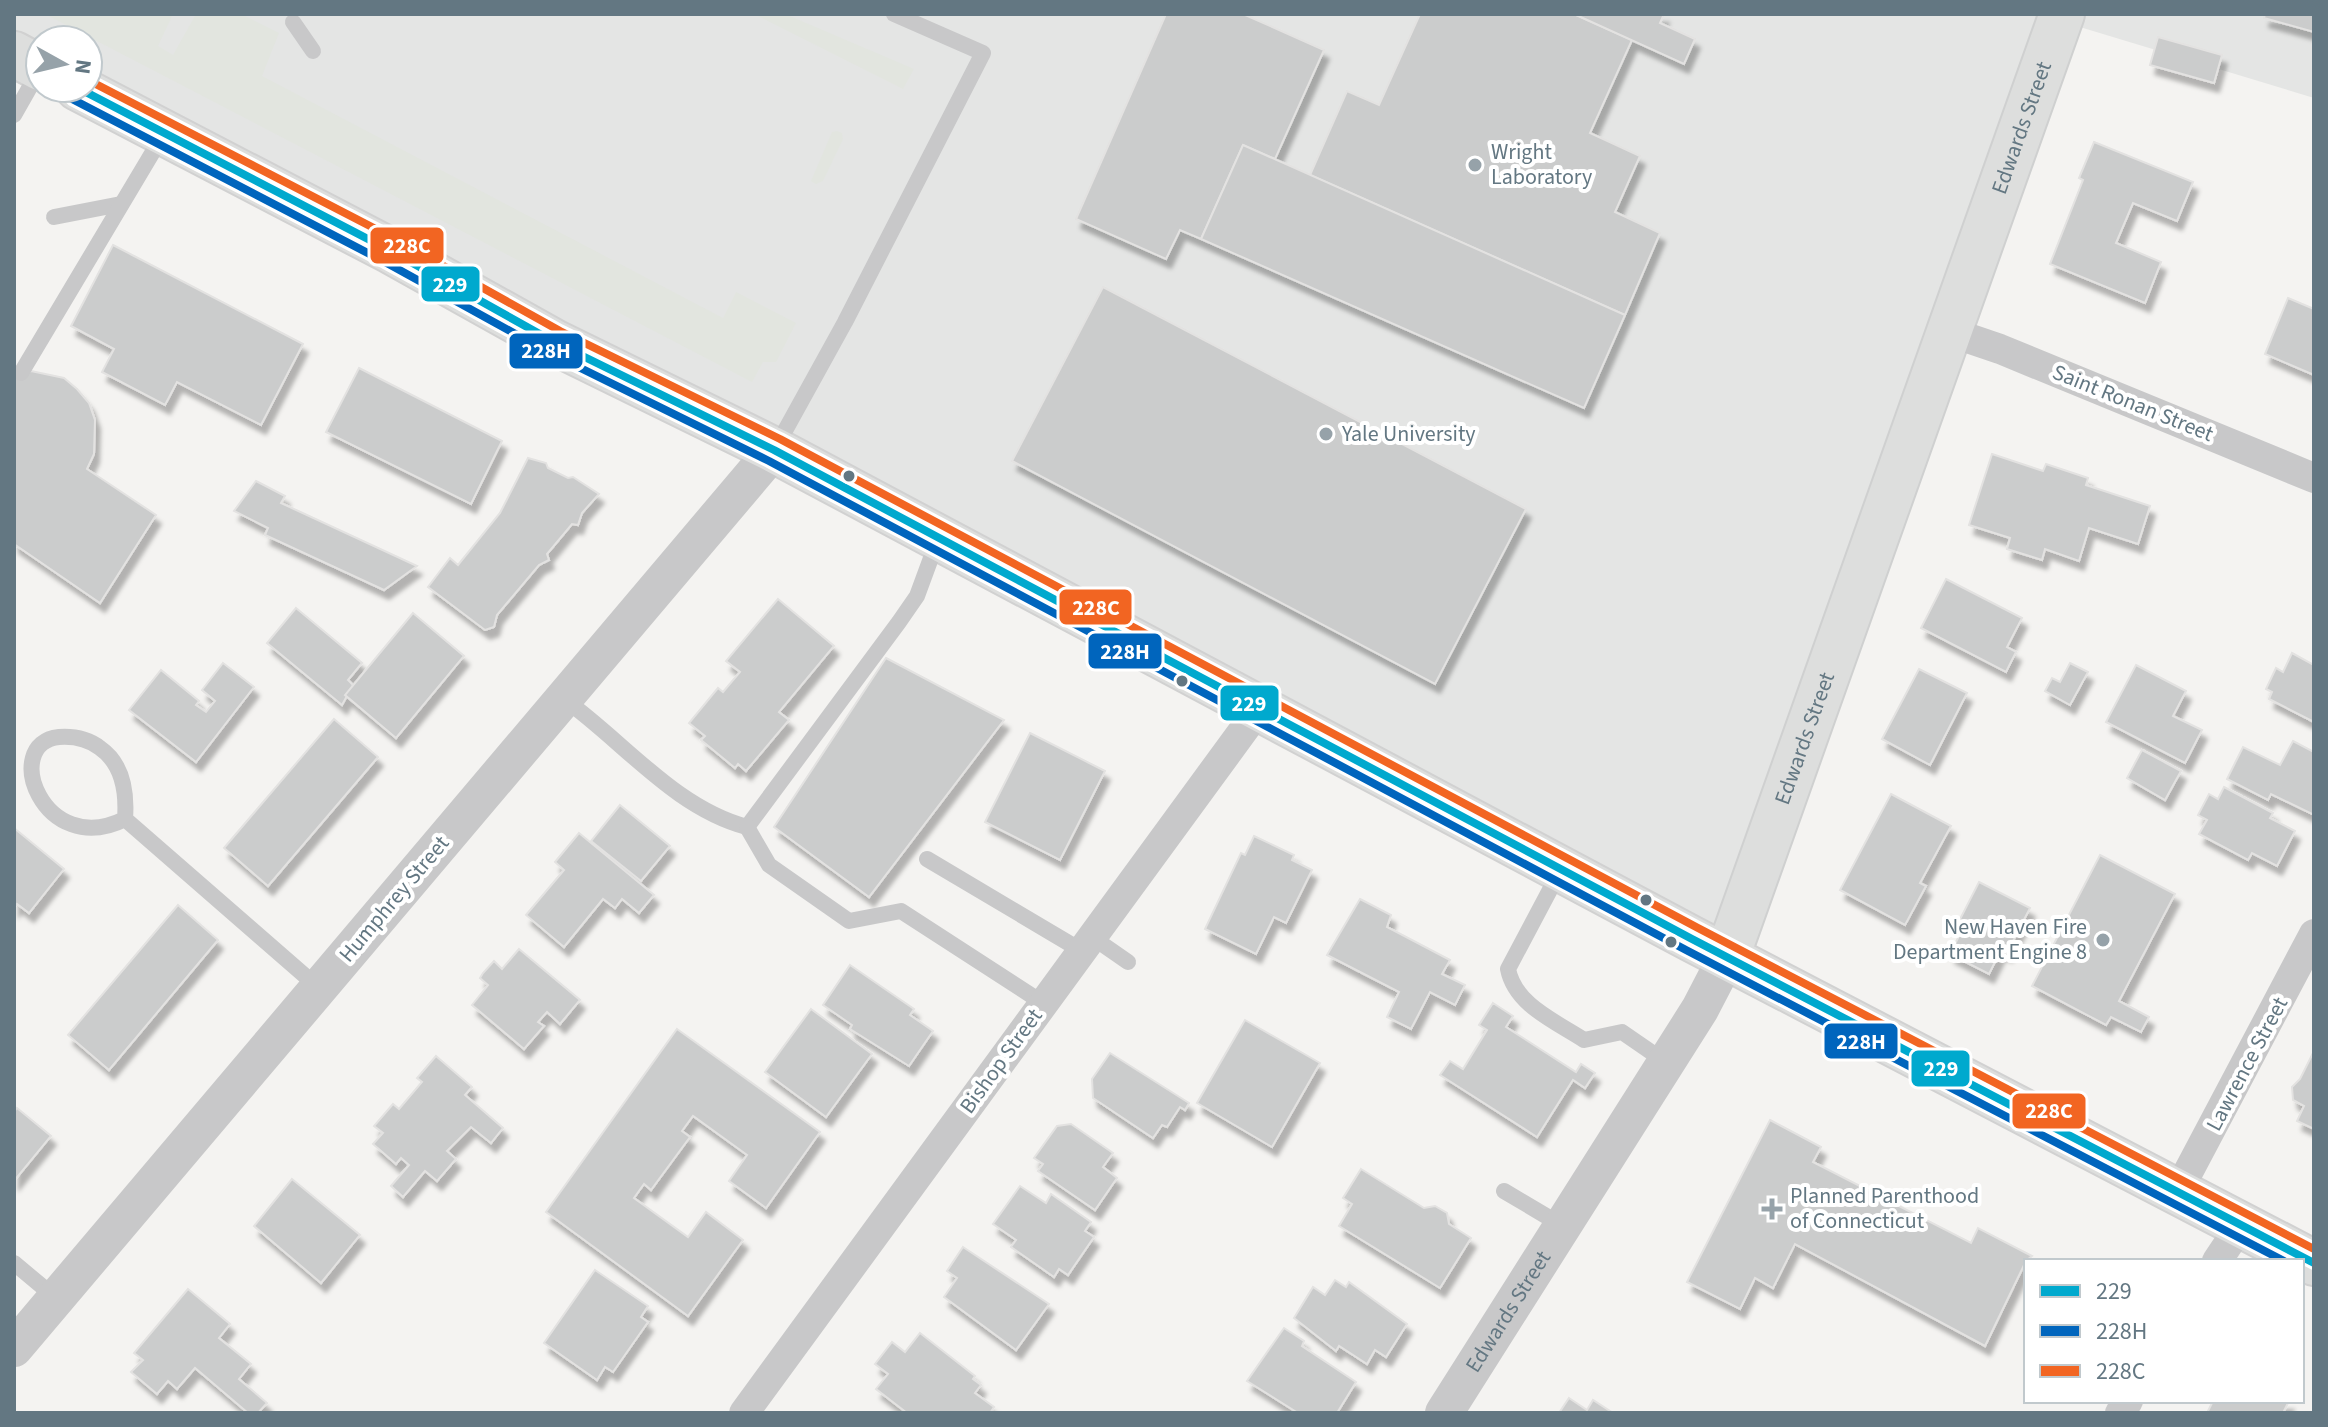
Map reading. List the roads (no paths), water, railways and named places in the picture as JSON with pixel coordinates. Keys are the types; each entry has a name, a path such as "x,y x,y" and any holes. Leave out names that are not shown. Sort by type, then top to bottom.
{"main road":[{"name":"Edwards Street","path":"1727,957 2062,14"},
{"path":"104,102 391,251 554,342 774,450 1727,957 2314,1263"}],"street":[{"name":"Saint Ronan Street","path":"1950,332 2314,478"},
{"name":"Humphrey Street","path":"14,1348 774,450"},
{"name":"Bishop Street","path":"744,1413 1259,709"},
{"name":"Lawrence Street","path":"2177,1193 2314,934"},
{"name":"Edwards Street","path":"1444,1413 1667,1063 1727,957"},
{"path":"2218,1259 2241,1225"}],"lane":[{"path":"774,450 845,322 983,53 894,14"},
{"path":"293,22 313,51"},
{"path":"14,115 24,97"},
{"path":"21,373 164,133"},
{"path":"54,217 121,204"},
{"path":"747,827 917,596 939,538"},
{"path":"564,699 600,725 692,805 717,819 747,827 769,865 849,921 901,911 1043,1003"},
{"path":"73,736 93,742 112,757 127,796 125,819 110,827 78,826 45,809 33,794 29,772 31,756 39,745 53,738 73,736"},
{"path":"125,819 319,988"},
{"path":"927,859 1087,944 1128,962"},
{"path":"1562,868 1508,969 1511,985 1518,996 1584,1040 1622,1032 1667,1063"},
{"path":"1504,1191 1563,1226"},
{"path":"14,1263 56,1298"}],"place":[{"name":"Wright Laboratory","path":"1475,165"},
{"name":"Yale University","path":"1326,434"},
{"name":"New Haven Fire Department Engine 8","path":"2103,940"},
{"name":"Planned Parenthood of Connecticut","path":"1772,1209"}]}
